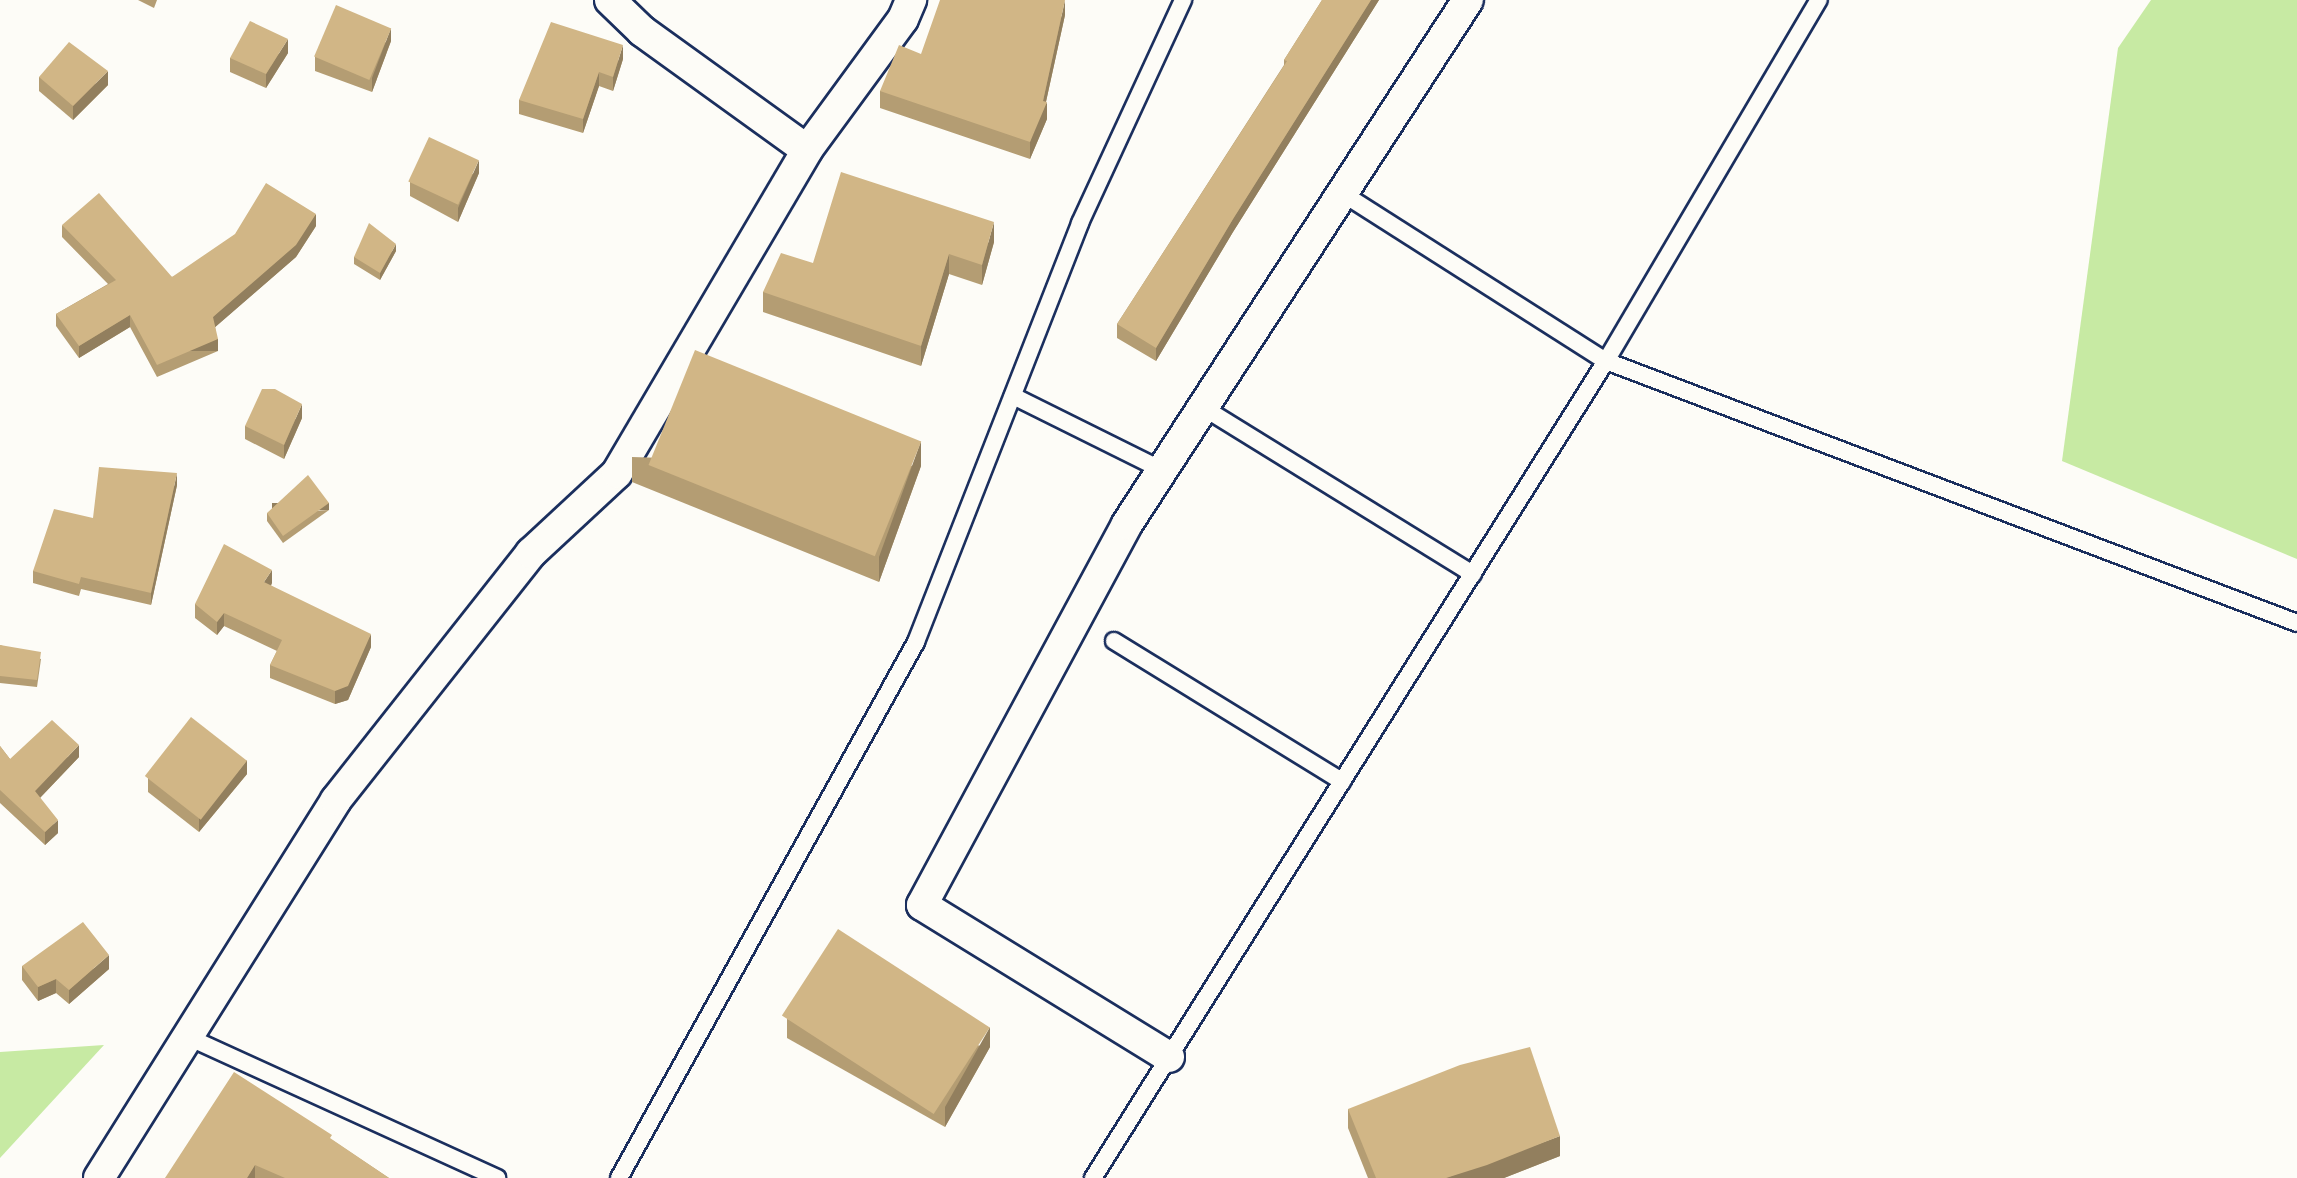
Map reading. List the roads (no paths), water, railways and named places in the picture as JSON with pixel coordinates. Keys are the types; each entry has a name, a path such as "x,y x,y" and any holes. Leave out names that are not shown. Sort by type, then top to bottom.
{"street":[{"path":"610,0 642,31 807,150"},
{"path":"99,1178 336,800 531,553 617,473 807,150 903,19 911,0"},
{"path":"1169,1057 922,905 1127,524 1468,0"}],"lane":[{"path":"619,1178 916,642 1080,223 1183,0"},
{"path":"1093,1178 1606,361 1819,0"},
{"path":"1342,193 1606,361 2297,623"},
{"path":"1013,396 1162,470"},
{"path":"1204,408 1473,574"},
{"path":"1114,641 1342,781"},
{"path":"188,1037 497,1178"}]}
